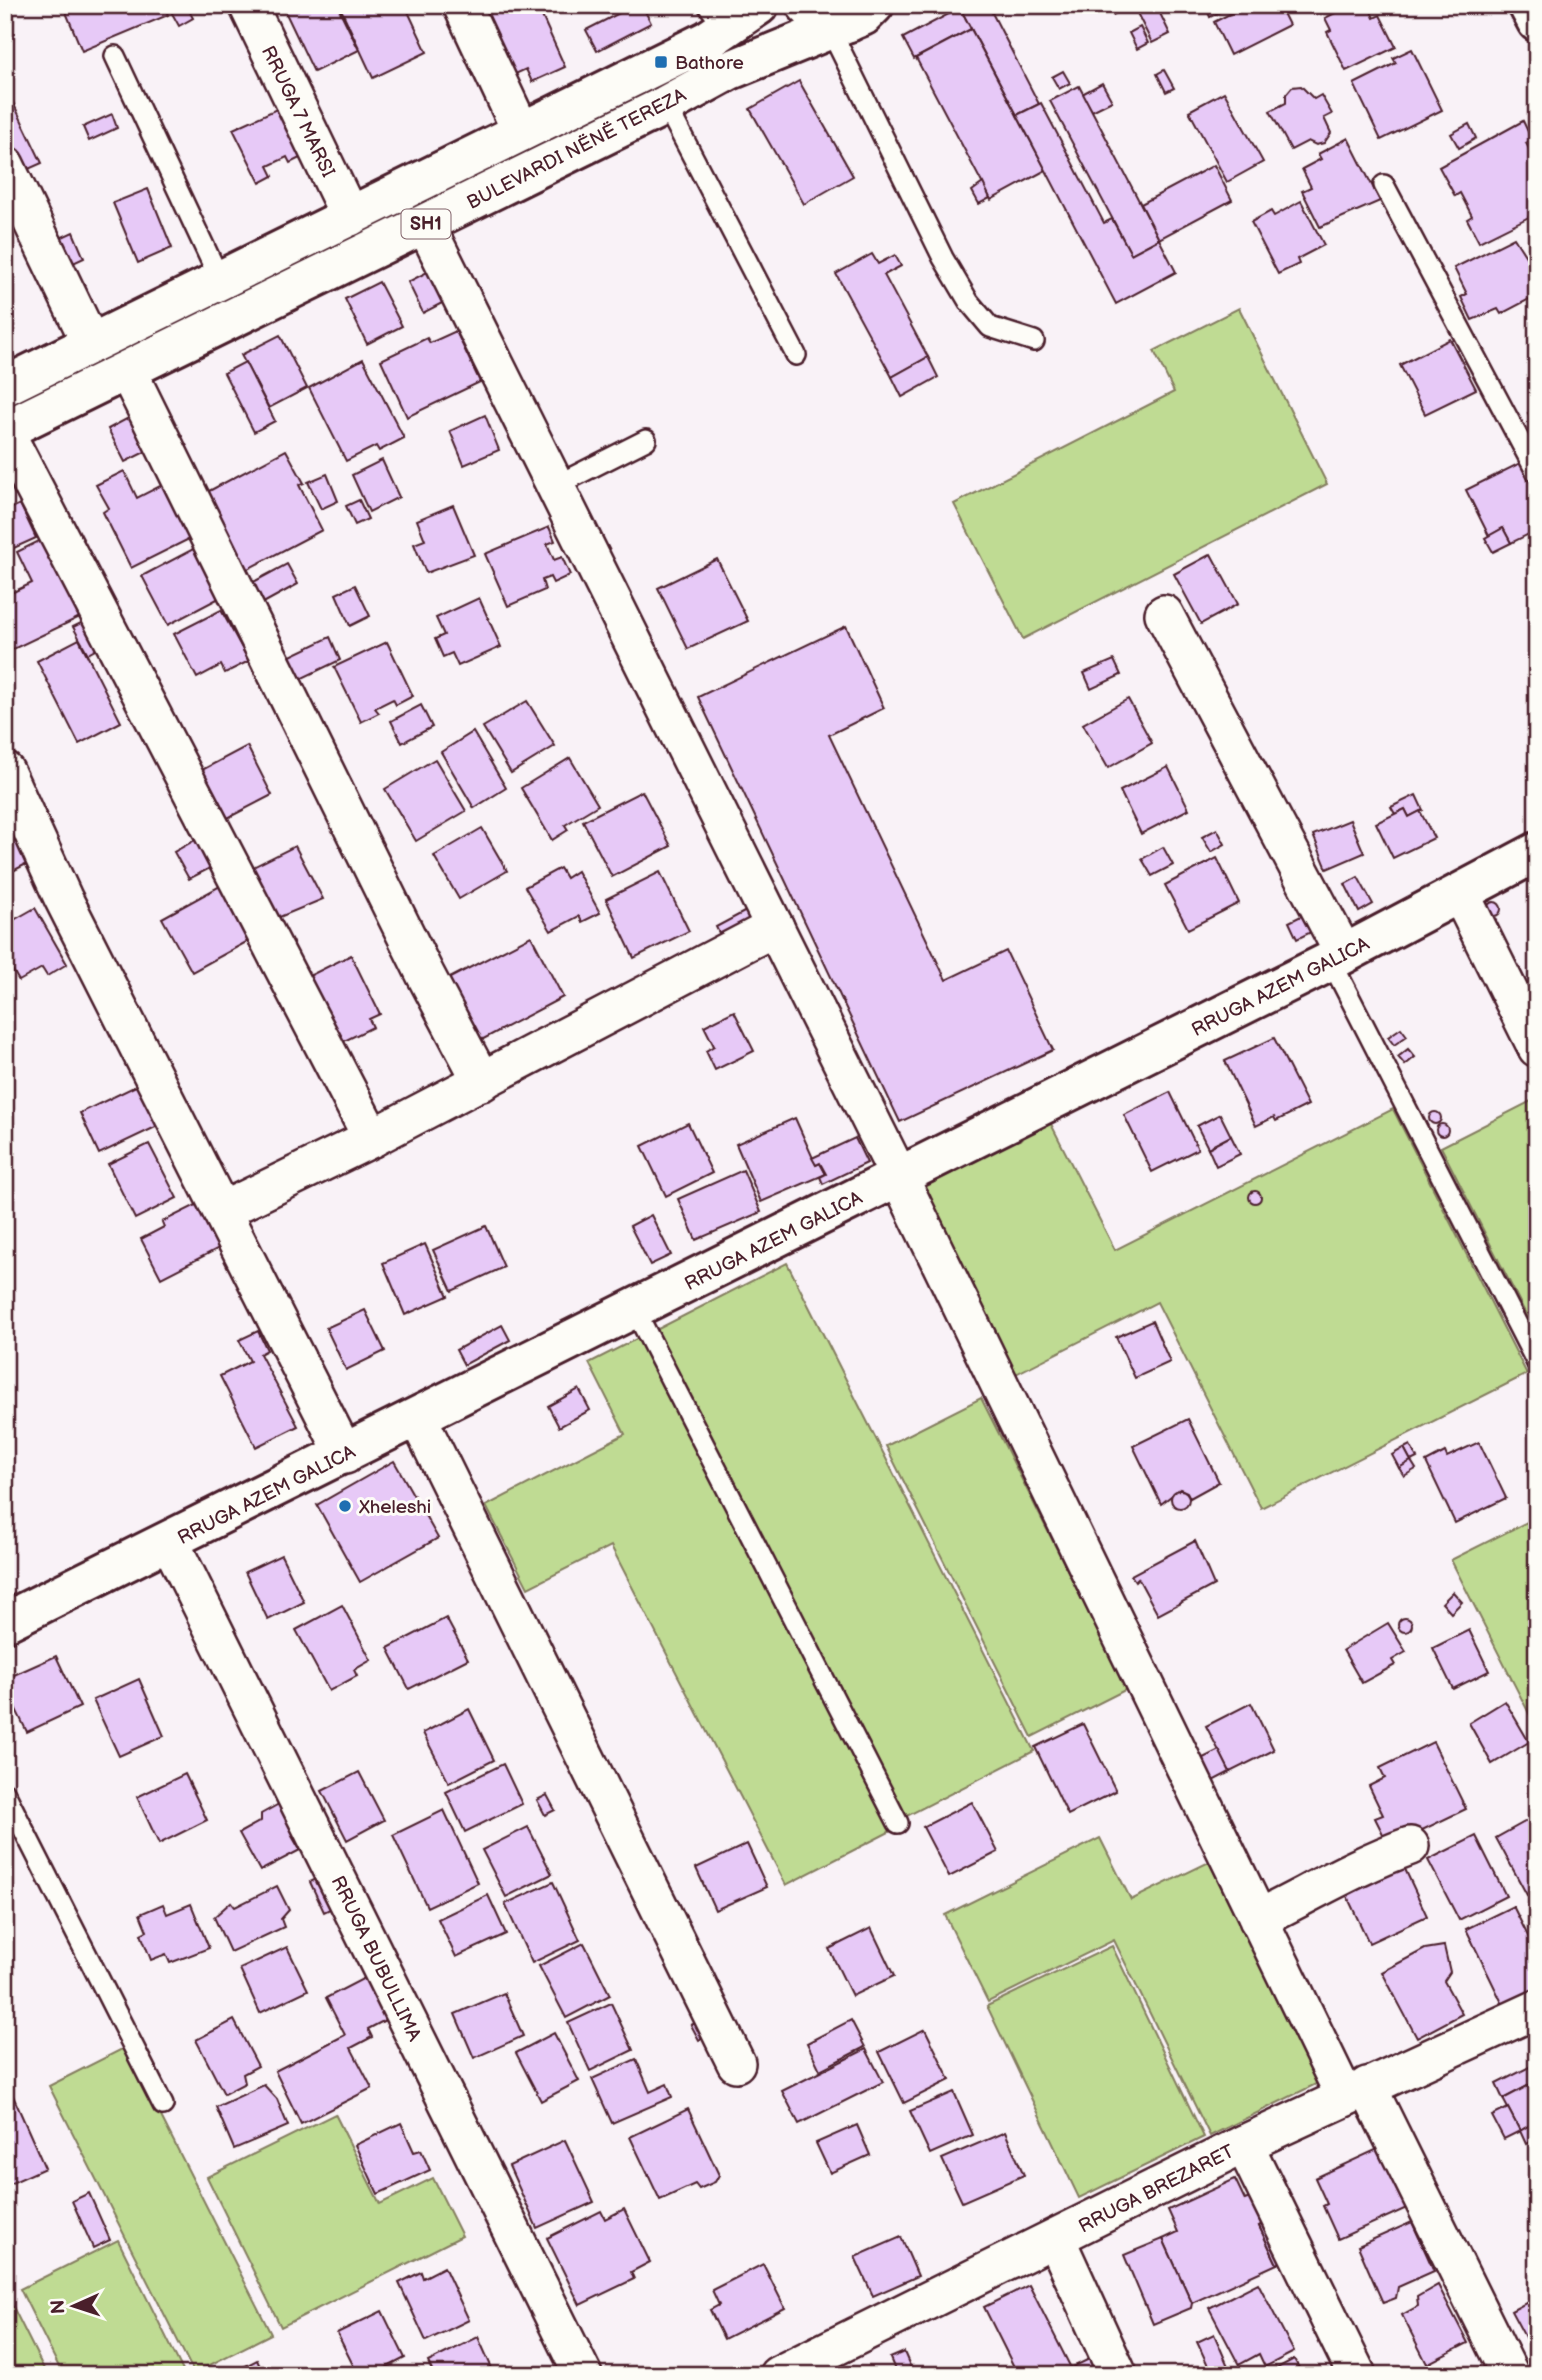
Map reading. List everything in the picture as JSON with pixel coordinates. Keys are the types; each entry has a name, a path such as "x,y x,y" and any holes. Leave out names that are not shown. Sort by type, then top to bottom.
{"main road":[{"name":"BULEVARDI NËNË TEREZA","path":"5,386 521,131 717,17 759,5"},
{"path":"1528,5 1537,22"},
{"name":"BULEVARDI NËNË TEREZA","path":"5,431 851,12"},
{"name":"RRUGA AZEM GALICA","path":"5,1622 345,1455 1338,958 1537,852"}],"street":[{"name":"RRUGA 7 MARSI","path":"248,5 350,217"},
{"path":"462,5 521,131"},
{"path":"5,165 91,344"},
{"path":"425,224 899,1177 1258,1919 1356,2091 1510,2375"},
{"path":"127,370 425,974 482,1082"},
{"path":"5,431 372,1138"},
{"path":"1164,614 1338,958"},
{"path":"5,771 63,898 345,1455"},
{"path":"1460,893 1537,1048"},
{"path":"222,1211 482,1082 775,927"},
{"path":"418,1418 736,2063"},
{"name":"RRUGA BUBULLIMA","path":"170,1542 583,2375"},
{"path":"1258,1919 1325,1887 1367,1861 1410,1846"},
{"name":"RRUGA BREZARET","path":"801,2370 1244,2144 1537,2008"},
{"path":"1244,2144 1357,2375"},
{"path":"1056,2239 1118,2375"}],"lane":[{"path":"851,12 943,258 969,302 990,327 1034,341"},
{"path":"115,56 220,280"},
{"path":"666,105 796,355"},
{"path":"1384,185 1537,473"},
{"path":"555,486 646,440"},
{"path":"1338,958 1537,1363"},
{"path":"635,1310 898,1823"},
{"path":"5,1793 163,2105"}],"green space":[{"path":"1239,308 1327,484 1023,639 954,504 1174,392 1154,351"},
{"path":"1537,1098 1537,1336 1441,1147"},
{"path":"1393,1109 1527,1374 1261,1508 1157,1302 1008,1378 912,1186 1048,1118 1115,1250"},
{"path":"787,1263 1034,1751 903,1818 656,1330"},
{"path":"640,1337 893,1830 786,1885 611,1546 528,1588 486,1506 625,1434 589,1363"},
{"path":"981,1398 1127,1689 1032,1737 886,1446"},
{"path":"1537,1517 1537,1729 1451,1560"},
{"path":"1100,1838 1131,1900 1209,1862 1318,2083 1210,2136 1114,1940 988,2002 945,1915"},
{"path":"1112,1946 1204,2137 1079,2198 987,2006"},
{"path":"126,2047 271,2334 194,2373 49,2086"},
{"path":"335,2114 380,2204 433,2178 462,2236 281,2327 207,2177"},
{"path":"118,2240 185,2375 63,2375 20,2289"},
{"path":"5,2291 47,2375 5,2375"}],"building":[{"path":"63,5 164,5 168,15 82,51"},
{"path":"186,5 193,18 179,26 168,6"},
{"path":"282,5 337,5 359,50 314,72"},
{"path":"339,5 405,5 427,52 373,78"},
{"path":"477,5 537,5 565,67 532,82 526,69 509,77"},
{"path":"635,5 642,5 651,23 597,51 586,30"},
{"path":"964,5 988,5 1039,104 1017,115 960,8"},
{"path":"1107,5 1126,5 1127,7 1113,15"},
{"path":"1133,5 1156,5 1170,34 1152,43"},
{"path":"1205,5 1233,5 1210,17"},
{"path":"1247,5 1279,5 1289,25 1230,55 1214,22"},
{"path":"1351,5 1368,5 1374,18 1380,15 1396,47 1346,71 1327,32 1331,30 1325,18"},
{"path":"960,8 971,29 914,59 903,38"},
{"path":"1140,27 1148,43 1137,49 1129,33"},
{"path":"971,29 1046,170 991,200 916,58"},
{"path":"1412,49 1442,110 1381,140 1354,84 1396,63 1393,58"},
{"path":"1164,70 1174,88 1166,92 1157,74"},
{"path":"1063,71 1070,83 1059,89 1052,77"},
{"path":"799,81 853,176 804,204 750,109"},
{"path":"1102,83 1112,101 1092,111 1082,94"},
{"path":"1079,86 1159,239 1131,254 1050,101"},
{"path":"1301,86 1314,99 1321,95 1332,114 1324,118 1331,133 1324,143 1316,145 1308,141 1291,150 1270,111 1286,103 1286,94 1292,87"},
{"path":"6,88 42,163 24,171 5,132"},
{"path":"1224,92 1263,162 1227,182 1189,111"},
{"path":"1041,103 1104,223 1112,219 1131,254 1159,239 1176,272 1116,304 1017,115"},
{"path":"281,107 304,156 290,163 287,157 268,166 273,176 260,183 233,129"},
{"path":"112,114 117,128 89,141 83,127"},
{"path":"1523,121 1532,140 1526,143 1537,164 1537,213 1479,242 1467,219 1472,216 1460,193 1455,196 1439,167"},
{"path":"1469,124 1476,138 1459,148 1451,134"},
{"path":"1348,138 1380,201 1320,227 1302,191 1311,187 1302,169 1321,159 1318,154"},
{"path":"1214,165 1232,200 1159,239 1141,204"},
{"path":"983,183 990,198 979,204 972,191"},
{"path":"148,189 172,248 138,263 113,203"},
{"path":"1301,201 1324,245 1297,259 1299,264 1278,274 1251,222 1271,211 1274,216"},
{"path":"73,232 84,258 69,265 58,239"},
{"path":"1514,238 1537,274 1537,295 1501,314 1498,309 1472,320 1461,297 1467,294 1454,268"},
{"path":"872,254 878,264 895,255 901,266 884,275 928,357 892,377 836,274"},
{"path":"431,270 446,301 423,313 408,282"},
{"path":"379,282 402,326 367,344 345,299"},
{"path":"456,331 480,382 407,417 381,360 427,338 430,343"},
{"path":"280,335 307,388 269,408 241,355"},
{"path":"1450,339 1476,389 1425,414 1400,365"},
{"path":"928,357 938,377 902,397 892,377"},
{"path":"363,359 404,438 379,451 376,446 346,461 309,388"},
{"path":"245,362 275,421 254,432 224,373"},
{"path":"1537,409 1537,431 1528,413"},
{"path":"485,415 499,450 464,465 450,431"},
{"path":"132,416 149,450 125,462 108,429"},
{"path":"286,450 304,483 299,485 322,530 242,572 196,498"},
{"path":"382,460 399,497 369,512 352,475"},
{"path":"1522,462 1537,492 1537,504 1534,505 1537,530 1511,543 1503,528 1489,536 1466,490"},
{"path":"124,471 137,498 162,485 189,539 131,568 103,512 109,508 96,485"},
{"path":"327,474 338,501 321,509 308,482"},
{"path":"5,496 12,508 20,504 36,538 5,552"},
{"path":"359,500 368,519 355,525 346,506"},
{"path":"453,505 474,555 426,573 414,544 425,540 417,520"},
{"path":"549,527 555,541 547,544 554,560 562,557 570,575 553,583 550,577 542,580 545,590 508,606 485,554"},
{"path":"1503,528 1511,543 1493,552 1485,538"},
{"path":"45,538 82,616 5,653 5,596 32,583 17,552"},
{"path":"197,547 223,596 168,625 142,576"},
{"path":"1211,554 1238,604 1201,624 1174,574"},
{"path":"717,559 748,621 688,649 658,588"},
{"path":"287,564 298,584 256,607 246,586"},
{"path":"355,585 370,616 350,626 336,594"},
{"path":"479,598 501,647 458,666 452,653 443,657 435,639 444,635 436,618"},
{"path":"221,610 249,661 225,673 221,665 197,678 174,634"},
{"path":"89,619 102,646 88,654 73,627"},
{"path":"846,626 884,708 829,735 946,980 1006,951 1053,1050 900,1122 698,697"},
{"path":"330,637 340,660 292,683 282,660"},
{"path":"79,639 121,722 79,744 37,661"},
{"path":"387,642 413,696 396,705 393,699 375,708 379,713 361,722 334,667"},
{"path":"1114,660 1121,675 1091,689 1084,673"},
{"path":"1128,699 1152,743 1108,768 1083,724"},
{"path":"527,701 555,746 511,773 483,727"},
{"path":"421,705 432,727 402,743 391,721"},
{"path":"473,732 506,788 474,808 441,752"},
{"path":"247,746 272,795 218,823 200,771"},
{"path":"570,758 598,805 565,825 568,830 552,840 521,788"},
{"path":"435,759 466,811 416,841 385,789"},
{"path":"1168,767 1189,809 1141,834 1120,791"},
{"path":"642,791 671,846 612,877 583,821"},
{"path":"1416,795 1423,810 1409,817 1405,809 1395,814 1391,807"},
{"path":"5,799 36,859 5,875"},
{"path":"1405,809 1409,817 1420,811 1434,838 1393,858 1376,823"},
{"path":"1350,820 1364,853 1327,869 1313,835"},
{"path":"482,828 507,871 459,899 434,856"},
{"path":"1217,829 1225,844 1211,852 1202,837"},
{"path":"197,839 212,867 189,879 174,852"},
{"path":"295,846 323,899 270,921 245,871"},
{"path":"1163,847 1173,865 1152,876 1142,859"},
{"path":"1217,858 1239,903 1188,929 1165,885"},
{"path":"560,868 566,878 577,871 600,913 582,922 579,916 551,931 525,887"},
{"path":"660,872 689,931 634,958 606,899"},
{"path":"1358,877 1373,904 1359,912 1345,884"},
{"path":"220,886 250,940 192,972 162,918"},
{"path":"1494,902 1499,904 1499,914 1494,916 1489,914 1487,909 1489,904"},
{"path":"35,908 67,964 47,976 42,968 19,981 5,957 5,925"},
{"path":"746,911 749,919 745,934 725,945 716,927"},
{"path":"1307,913 1315,930 1297,939 1289,922"},
{"path":"531,936 563,997 472,1045 446,980"},
{"path":"351,955 380,1014 369,1019 373,1027 334,1046 301,980"},
{"path":"734,1011 754,1051 715,1070 706,1051 714,1046 704,1026"},
{"path":"1401,1028 1407,1036 1394,1045 1388,1037"},
{"path":"1274,1038 1308,1105 1276,1121 1274,1117 1256,1126 1225,1061"},
{"path":"1408,1049 1415,1057 1405,1065 1398,1057"},
{"path":"142,1083 162,1124 99,1154 80,1113"},
{"path":"1170,1092 1198,1149 1152,1172 1124,1115"},
{"path":"1435,1112 1441,1118 1435,1124 1429,1118"},
{"path":"1220,1114 1231,1136 1208,1148 1197,1126"},
{"path":"795,1118 816,1165 820,1163 826,1174 761,1202 736,1144"},
{"path":"688,1123 712,1173 666,1196 642,1146"},
{"path":"1442,1124 1448,1130 1442,1136 1436,1130"},
{"path":"1231,1136 1240,1154 1216,1166 1208,1148"},
{"path":"855,1138 867,1163 823,1184 820,1177 826,1174 820,1163 816,1165 812,1158"},
{"path":"149,1144 177,1198 135,1219 108,1164"},
{"path":"743,1170 761,1212 696,1240 678,1199"},
{"path":"1255,1191 1261,1197 1255,1203 1249,1197"},
{"path":"200,1203 221,1247 161,1278 141,1239 164,1227 162,1222"},
{"path":"651,1215 671,1255 650,1265 630,1226"},
{"path":"486,1226 504,1267 452,1291 433,1250"},
{"path":"425,1244 448,1296 405,1315 383,1263"},
{"path":"365,1310 385,1351 346,1370 326,1328"},
{"path":"1152,1321 1170,1362 1135,1378 1116,1337"},
{"path":"502,1325 510,1340 464,1365 456,1350"},
{"path":"258,1331 267,1350 260,1354 298,1426 256,1447 220,1376 250,1361 239,1340"},
{"path":"579,1389 590,1410 559,1427 548,1406"},
{"path":"1188,1419 1219,1482 1190,1498 1187,1492 1180,1489 1161,1504 1133,1446"},
{"path":"1479,1442 1506,1498 1455,1523 1426,1462 1445,1452 1447,1457"},
{"path":"1410,1445 1417,1458 1411,1461 1404,1448"},
{"path":"1404,1448 1411,1461 1399,1468 1392,1455"},
{"path":"394,1461 438,1538 360,1582 317,1505"},
{"path":"1411,1461 1416,1469 1404,1476 1399,1468"},
{"path":"1180,1490 1186,1493 1189,1499 1186,1505 1180,1508 1174,1505 1171,1499 1174,1493"},
{"path":"1195,1541 1214,1585 1158,1615 1138,1578 1135,1581 1131,1575"},
{"path":"281,1555 304,1602 268,1620 245,1572"},
{"path":"1453,1592 1462,1602 1451,1613 1442,1603"},
{"path":"342,1605 371,1660 354,1670 357,1676 329,1691 296,1630"},
{"path":"446,1618 468,1659 409,1689 388,1648"},
{"path":"1405,1618 1410,1620 1410,1630 1405,1632 1400,1630 1398,1625 1400,1620"},
{"path":"1388,1623 1406,1652 1392,1660 1395,1665 1362,1683 1343,1650"},
{"path":"1469,1630 1489,1671 1453,1689 1433,1648"},
{"path":"56,1656 80,1707 27,1732 12,1701 5,1702 5,1679"},
{"path":"139,1679 164,1736 119,1756 93,1700"},
{"path":"1505,1701 1529,1742 1492,1764 1469,1723"},
{"path":"1251,1703 1274,1750 1230,1772 1206,1726"},
{"path":"469,1709 494,1760 449,1783 423,1733"},
{"path":"1083,1724 1116,1791 1068,1815 1035,1747"},
{"path":"1433,1742 1466,1809 1389,1846 1375,1818 1383,1815 1369,1786 1385,1778 1380,1768"},
{"path":"1219,1750 1230,1772 1209,1783 1197,1761"},
{"path":"503,1764 522,1804 465,1832 446,1792"},
{"path":"359,1772 384,1820 347,1840 322,1791"},
{"path":"185,1774 207,1820 159,1844 137,1797"},
{"path":"547,1795 555,1810 545,1815 537,1800"},
{"path":"286,1800 302,1830 292,1836 300,1850 260,1871 239,1833 261,1821 261,1814"},
{"path":"972,1802 998,1852 949,1877 923,1827"},
{"path":"444,1810 478,1883 427,1907 393,1835"},
{"path":"1530,1819 1537,1821 1537,1889 1527,1895 1496,1838"},
{"path":"528,1827 552,1874 506,1897 482,1850"},
{"path":"1476,1836 1506,1896 1459,1920 1428,1860"},
{"path":"747,1844 767,1887 715,1910 696,1868"},
{"path":"1404,1867 1427,1916 1369,1943 1346,1894"},
{"path":"327,1874 340,1904 324,1912 310,1882"},
{"path":"553,1882 580,1940 532,1963 505,1904"},
{"path":"277,1886 289,1910 281,1919 284,1927 230,1952 214,1917 231,1902 235,1907"},
{"path":"488,1895 506,1934 456,1957 438,1919"},
{"path":"163,1904 167,1914 191,1904 209,1948 170,1963 166,1954 151,1960 141,1934 147,1931 140,1914"},
{"path":"1513,1906 1537,1954 1537,1994 1505,2009 1466,1929"},
{"path":"871,1928 894,1976 852,1996 829,1949"},
{"path":"584,1943 610,1995 566,2018 539,1966"},
{"path":"1444,1946 1450,1972 1444,1981 1462,2014 1417,2038 1382,1972 1425,1949"},
{"path":"287,1947 308,1990 260,2013 240,1969"},
{"path":"372,1974 393,2016 368,2029 372,2037 351,2048 372,2088 301,2124 275,2071 345,2035 326,1998"},
{"path":"504,1993 523,2036 474,2058 455,2014"},
{"path":"611,2003 633,2050 590,2071 568,2023"},
{"path":"708,2017 715,2032 699,2040 691,2025"},
{"path":"234,2020 258,2066 243,2074 245,2083 224,2094 196,2040"},
{"path":"851,2020 865,2047 820,2070 807,2043"},
{"path":"925,2029 950,2080 904,2103 879,2052"},
{"path":"554,2033 579,2081 541,2101 516,2053"},
{"path":"866,2049 883,2082 799,2124 782,2091"},
{"path":"636,2059 650,2092 667,2084 672,2097 612,2123 592,2079"},
{"path":"1537,2063 1537,2081 1503,2099 1496,2084"},
{"path":"1537,2081 1537,2121 1520,2131 1503,2099"},
{"path":"264,2085 277,2099 288,2126 234,2149 216,2107"},
{"path":"954,2092 973,2135 930,2154 910,2111"},
{"path":"13,2096 45,2168 5,2186 5,2099"},
{"path":"1508,2108 1520,2131 1504,2139 1492,2116"},
{"path":"688,2109 719,2175 715,2182 699,2189 695,2184 660,2200 630,2137"},
{"path":"1537,2121 1537,2138 1526,2144 1520,2131"},
{"path":"401,2123 414,2152 421,2150 430,2170 378,2194 355,2145"},
{"path":"857,2125 870,2155 830,2173 816,2143"},
{"path":"1005,2132 1024,2175 962,2202 942,2159"},
{"path":"565,2140 594,2202 537,2228 509,2166"},
{"path":"1382,2147 1409,2207 1338,2239 1323,2206 1327,2204 1315,2178"},
{"path":"1235,2179 1245,2200 1257,2195 1269,2221 1259,2226 1277,2264 1192,2303 1163,2239 1178,2232 1168,2210"},
{"path":"89,2193 110,2240 93,2248 72,2201"},
{"path":"624,2209 650,2262 631,2272 634,2279 580,2305 547,2238 601,2211 605,2219"},
{"path":"1277,2217 1296,2255 1277,2264 1259,2226"},
{"path":"1412,2222 1434,2271 1398,2287 1396,2298 1383,2303 1358,2246"},
{"path":"901,2237 918,2276 873,2296 855,2257"},
{"path":"1163,2239 1192,2303 1191,2308 1153,2324 1124,2255"},
{"path":"763,2264 785,2308 724,2339 710,2310 719,2305 712,2290"},
{"path":"444,2267 469,2320 426,2341 399,2283 421,2272 423,2278"},
{"path":"1258,2283 1294,2352 1265,2367 1259,2354 1239,2365 1209,2308"},
{"path":"1029,2285 1071,2368 1058,2375 1018,2375 984,2307"},
{"path":"1438,2285 1468,2343 1427,2364 1402,2315 1418,2306 1417,2297"},
{"path":"1537,2297 1537,2350 1533,2352 1511,2311"},
{"path":"382,2311 405,2358 372,2375 358,2375 337,2333"},
{"path":"1214,2334 1228,2366 1212,2374 1197,2342"},
{"path":"478,2337 495,2375 434,2375 428,2362"},
{"path":"904,2352 914,2375 897,2375 890,2358"},
{"path":"1091,2358 1099,2375 1058,2375 1071,2368"},
{"path":"1294,2359 1303,2375 1264,2375"},
{"path":"257,2360 264,2375 228,2375"},
{"path":"1480,2367 1484,2375 1463,2375"}],"place":[{"name":"Bathore","path":"661,62"},
{"name":"Xheleshi","path":"345,1506"}]}
